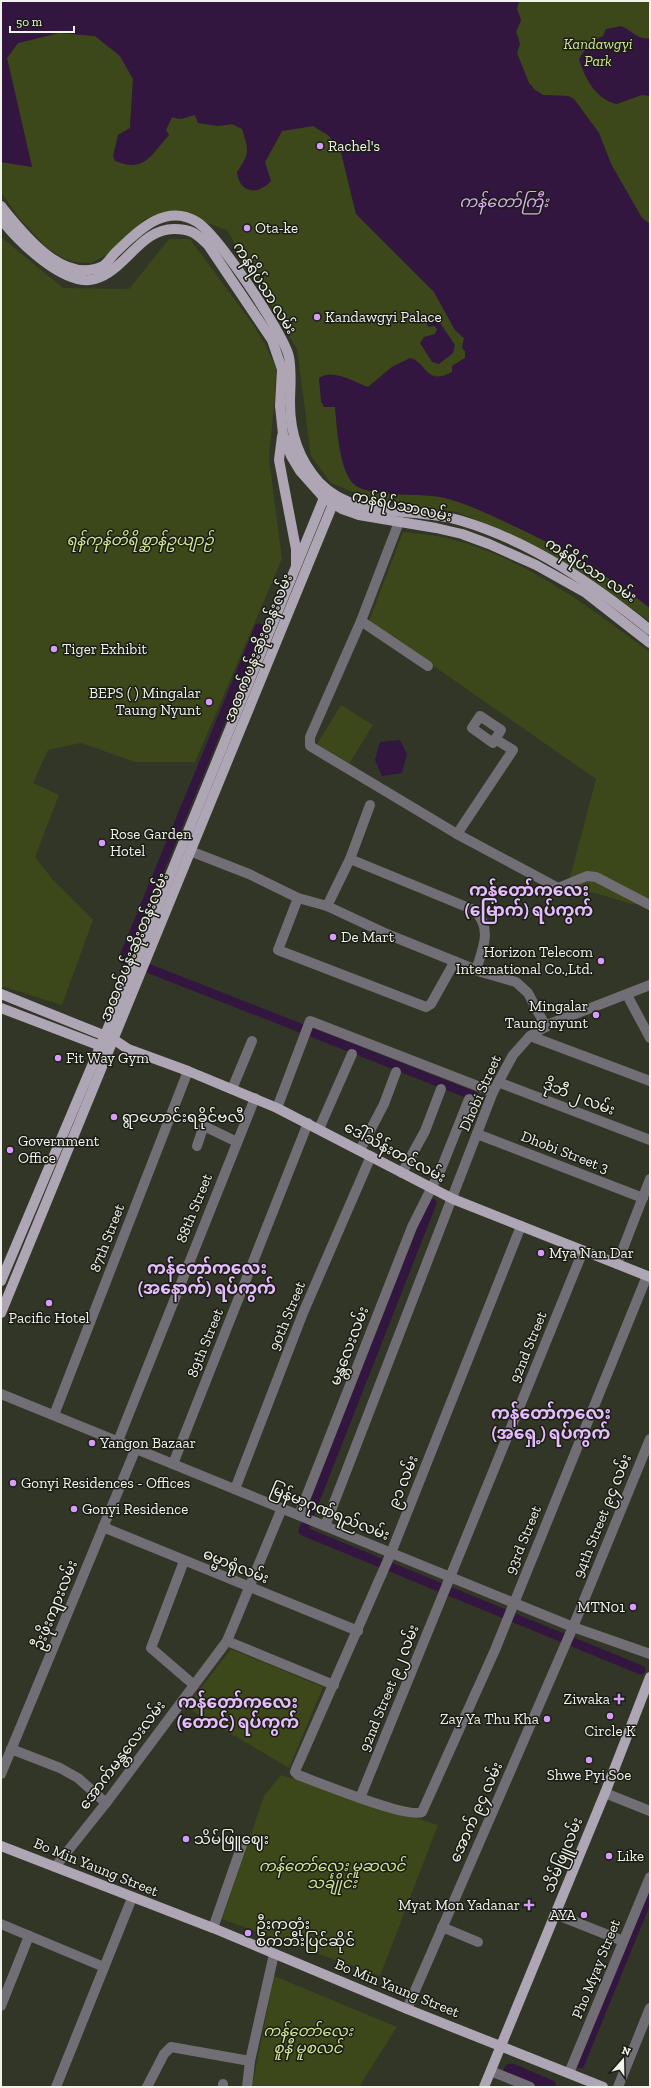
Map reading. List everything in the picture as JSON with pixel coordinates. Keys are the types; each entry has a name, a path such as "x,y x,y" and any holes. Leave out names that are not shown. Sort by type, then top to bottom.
{"main road":[{"name":"ကန်ရိပ်သာ လမ်း","path":"1,206 22,233 46,255 71,268 90,270 105,265 142,227 160,217 185,217 198,222 228,256 266,312 288,354 291,374 285,405 292,435 300,454 330,497 363,507 435,515 461,520 521,544 572,572 621,606 650,630"},
{"path":"168,216 170,229"},
{"name":"ကန်ရိပ်သာလမ်း","path":"1,219 35,255 49,266 80,278 94,280 108,274 148,238 159,232 170,229 183,229 197,234 208,245 272,340 282,369 285,405 283,434 291,456 300,471 330,497 359,515 462,534 536,565 586,593 650,644"},
{"path":"283,434 279,460 296,549 296,569"},
{"name":"အထက်ပန်းဆိုးတန်းလမ်း","path":"286,607 296,569 330,497"},
{"name":"အထက်ပန်းဆိုးတန်းလမ်း","path":"1,1313 28,1246 63,1147 330,497"},
{"path":"1,994 109,1037 128,1050"},
{"path":"1,1008 104,1048 128,1050"},
{"name":"ဒေါ်သိန်းတင်လမ်း","path":"128,1050 188,1071 255,1098 320,1128 453,1199 648,1277"},
{"name":"အထက်ပန်းဆိုးတန်းလမ်း","path":"1,1281 17,1242 63,1147"},
{"path":"17,1242 28,1246"},
{"name":"သိမ်ဖြူလမ်း","path":"484,2087 605,1793 650,1677"},
{"name":"Bo Min Yaung Street","path":"1,1846 132,1898 213,1928 406,2008 603,2087"}],"street":[{"path":"399,522 361,621 310,737 310,746 458,834 558,888 587,876 596,877 650,905"},
{"path":"361,621 428,666"},
{"path":"458,834 513,750 495,739"},
{"path":"326,906 350,859 370,805"},
{"path":"186,849 249,874 298,898 326,906 387,934 476,970 516,982 528,993 546,1027"},
{"path":"350,859 474,910 484,922 485,932 484,945 476,970"},
{"path":"298,898 278,950 285,953 426,1007 431,1004 455,961"},
{"name":"Dhobi Street","path":"453,1199 493,1092 513,1055 530,1036 546,1027 650,986"},
{"path":"626,995 650,1038"},
{"path":"277,1108 310,1021 493,1092"},
{"path":"530,1036 650,1081"},
{"path":"232,1088 252,1041"},
{"path":"320,1128 352,1054"},
{"name":"87th Street","path":"54,1415 188,1071"},
{"path":"360,1150 384,1104 396,1072"},
{"name":"ဒိုဘီ ၂ လမ်း","path":"498,1082 650,1140"},
{"path":"402,1173 425,1131 441,1089"},
{"name":"88th Street","path":"118,1441 255,1098"},
{"name":"မန္တလေးလမ်း","path":"299,1515 412,1227 441,1169 469,1099"},
{"name":"89th Street","path":"173,1464 308,1123"},
{"path":"197,1146 203,1128 206,1127 237,1142"},
{"name":"Dhobi Street 3","path":"477,1134 643,1198"},
{"name":"90th Street","path":"235,1489 303,1313 371,1156"},
{"path":"617,1264 650,1180"},
{"path":"325,1526 453,1199"},
{"name":"၉၁ လမ်း","path":"360,1798 298,1776 295,1772 391,1553 521,1226"},
{"name":"92nd Street","path":"444,1592 583,1251"},
{"name":"93rd Street","path":"360,1798 417,1814 422,1812 514,1603 648,1277"},
{"name":"မြန်မာ့ဂုဏ်ရည်လမ်း","path":"1,1394 514,1603 650,1654"},
{"name":"94th Street ၉၄ လမ်း","path":"573,1626 650,1440"},
{"name":"ဦးဖိုးကျားလမ်း","path":"1,1774 136,1448"},
{"name":"အောက်မန္တလေးလမ်း","path":"55,1867 106,1803 227,1641 282,1508"},
{"name":"ဓမ္မာရုံလမ်း","path":"103,1527 358,1631"},
{"path":"184,1561 151,1648 194,1685"},
{"name":"92nd Street ၉၂ လမ်း","path":"360,1798 444,1592"},
{"name":"အောက် ၉၄ လမ်း","path":"406,2008 573,1626"},
{"path":"227,1641 334,1685"},
{"path":"12,1749 60,1768 78,1778 106,1803"},
{"path":"605,1793 650,1811"},
{"path":"213,1928 242,1845"},
{"name":"Pho Myay Street","path":"569,2074 650,1877"},
{"path":"56,2087 132,1898"},
{"path":"555,1914 623,1941"},
{"path":"1,1924 104,1967"},
{"path":"442,1927 478,1942"},
{"path":"1,2006 29,1936"},
{"path":"247,2087 250,2061 274,1954"},
{"path":"618,2087 650,2008"},
{"path":"147,2087 164,2054 171,2047 250,2061"},
{"path":"491,2071 512,2084 530,2087"}],"green space":[{"name":"Kandawgyi Park","path":"519,1 650,1 650,224 642,218 611,164 599,133 574,99 568,96 543,95 535,90 529,83 517,53 519,38 516,32 521,20 517,9"},
{"path":"59,33 95,36 120,56 133,79 130,128 123,133 169,136 166,130 172,117 180,119 195,115 218,126 232,124 242,129 247,147 244,161 237,172 265,162 282,131 313,126 328,135 340,148 356,214 434,292 455,330 464,338 462,348 465,351 465,358 452,366 452,372 441,376 436,376 427,372 415,359 392,367 368,387 321,377 319,382 327,407 335,407 342,460 350,479 355,485 373,492 435,496 454,500 471,506 531,534 584,562 634,596 650,608 650,622 587,576 548,552 506,532 457,512 380,503 331,483 311,456 297,349 227,230 181,214 145,219 112,252 91,263 75,262 63,258 47,248 19,218 1,192 1,162 32,167 7,58 18,43"},
{"name":"ရန်ကုန်တိရိစ္ဆာန်ဥယျာဉ်","path":"1,237 63,288 129,289 169,239 190,239 252,323 265,344 276,368 269,458 282,559 195,762 135,762 81,743 48,750 33,783 59,795 35,857 53,880 93,920 62,1005 1,986"},
{"path":"403,532 451,539 505,558 556,586 604,618 650,652 650,903 632,904 568,885 596,779 369,621"},
{"path":"341,705 373,725 349,764 317,744"},
{"path":"231,1649 323,1687 289,1768 186,1707"},
{"name":"ကန်တော်လေး မူဆလင် သင်္ချိုင်း","path":"281,1775 438,1825 380,1976 222,1919 264,1796"},
{"name":"ကန်တော်လေး စူနီ မူစလင်","path":"274,1976 397,2027 359,2087 252,2087"}],"water":[{"name":"ကန်တော်ကြီး","path":"1,1 519,1 517,9 521,20 516,32 520,44 517,53 529,83 535,90 543,95 568,96 574,99 599,133 611,164 642,218 650,224 650,608 584,562 531,534 479,510 454,500 435,496 373,492 355,485 350,479 342,460 335,407 324,407 321,401 319,378 331,374 337,375 368,387 392,367 410,358 420,364 432,375 437,377 443,376 452,372 452,366 465,358 465,351 462,348 464,338 455,330 434,292 356,214 340,148 328,135 313,126 282,131 265,162 271,181 266,186 255,190 245,188 241,184 237,172 244,161 247,152 242,129 232,124 218,126 198,123 195,115 180,119 172,117 166,130 169,135 151,156 140,164 133,165 115,161 113,156 118,135 130,128 133,79 120,56 95,36 59,33 18,43 7,58 32,167 1,162"},
{"path":"621,26 638,37 646,39 650,38 650,96 642,95 617,104 610,102 597,93 584,73 579,59 590,42 603,36 606,29"},
{"path":"431,320 438,320 455,345 453,353 439,364 432,362 420,343 424,337 435,334 437,329 434,326 428,327 427,323"},
{"path":"400,740 407,754 402,773 382,776 375,760 380,742"}],"waterway":[{"path":"128,961 123,959 259,628"},
{"path":"150,969 474,1096 469,1108"},
{"path":"432,1203 303,1531 641,1670"},
{"path":"580,2064 650,1893"},
{"path":"511,2071 549,2087"}],"place":[{"name":"Rachel's","path":"320,146"},
{"name":"Ota-ke","path":"247,228"},
{"name":"Kandawgyi Palace","path":"317,317"},
{"name":"Tiger Exhibit","path":"54,649"},
{"name":"BEPS ( ) Mingalar Taung Nyunt","path":"209,702"},
{"name":"Rose Garden Hotel","path":"102,843"},
{"name":"De Mart","path":"333,937"},
{"name":"Horizon Telecom International Co.,Ltd.","path":"601,961"},
{"name":"Mingalar Taung nyunt","path":"596,1015"},
{"name":"Fit Way Gym","path":"58,1058"},
{"name":"ရွာဟောင်းရခိုင်ဗလီ","path":"114,1117"},
{"name":"Government Office","path":"10,1150"},
{"name":"Mya Nan Dar","path":"541,1253"},
{"name":"Pacific Hotel","path":"49,1303"},
{"name":"Yangon Bazaar","path":"92,1443"},
{"name":"Gonyi Residences - Offices","path":"13,1483"},
{"name":"Gonyi Residence","path":"74,1509"},
{"name":"MTN01","path":"633,1607"},
{"name":"Ziwaka","path":"619,1699"},
{"name":"Circle K","path":"610,1716"},
{"name":"Zay Ya Thu Kha","path":"547,1719"},
{"name":"Shwe Pyi Soe","path":"589,1760"},
{"name":"သိမ်ဖြူဈေး","path":"186,1839"},
{"name":"Like","path":"609,1856"},
{"name":"Myat Mon Yadanar","path":"529,1905"},
{"name":"AYA","path":"584,1915"},
{"name":"ဦးကတုံး စက်ဘီးပြင်ဆိုင်","path":"248,1933"}],"district":[{"name":"ကန်တော်ကလေး (မြောက်) ရပ်ကွက်","path":"529,900"},
{"name":"ကန်တော်ကလေး (အနောက်) ရပ်ကွက်","path":"207,1278"},
{"name":"ကန်တော်ကလေး (အရှေ့) ရပ်ကွက်","path":"551,1423"},
{"name":"ကန်တော်ကလေး (တောင်) ရပ်ကွက်","path":"238,1712"}]}
